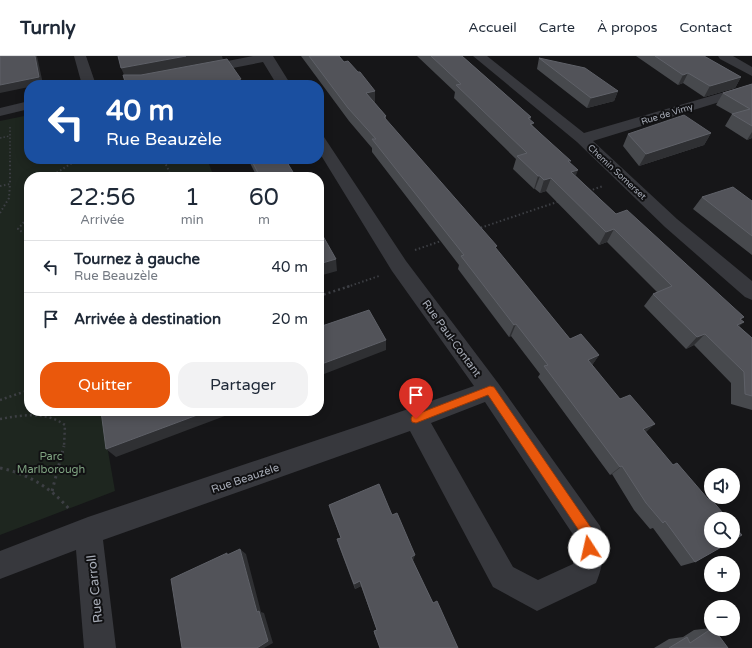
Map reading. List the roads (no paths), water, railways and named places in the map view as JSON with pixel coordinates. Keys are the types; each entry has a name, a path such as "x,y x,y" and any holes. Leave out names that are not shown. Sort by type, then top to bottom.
{"street":[{"path":"80,56 87,80"},
{"name":"Chemin Somerset","path":"479,56 582,139 671,223 752,292"},
{"path":"724,56 752,72"},
{"path":"192,72 266,57 281,80"},
{"name":"Rue de Vimy","path":"582,139 752,88"},
{"path":"4,111 24,106"},
{"name":"Rue Paul-Contant","path":"324,148 397,263 490,390 590,536 586,573 537,596 502,577 416,419"},
{"name":"Rue Beauzèle","path":"0,565 88,531 416,419 490,390"},
{"name":"Rue Carroll","path":"88,531 100,648"}],"park label":[{"name":"Parc Marlborough","path":"51,462"}]}
